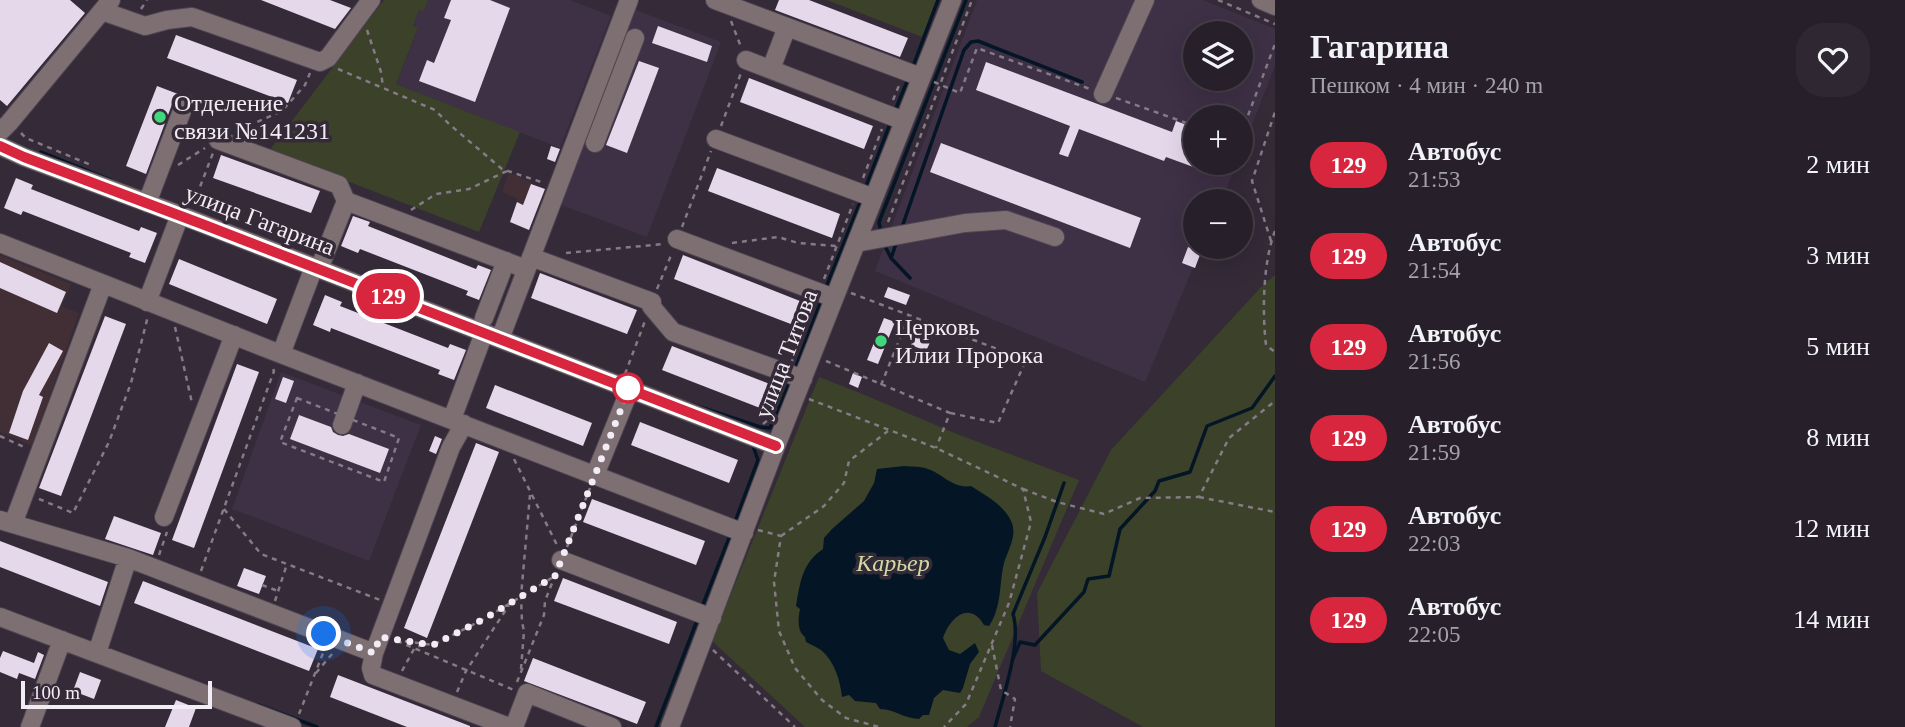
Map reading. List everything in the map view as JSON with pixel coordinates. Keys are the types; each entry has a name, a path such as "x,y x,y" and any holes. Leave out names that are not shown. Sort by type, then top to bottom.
{"street":[{"path":"490,330 529,263 629,0"},
{"name":"улица Титова","path":"670,727 712,618 750,531 776,446 803,379 842,295 873,240 874,198 896,118 926,79 952,0"},
{"path":"1103,94 1145,0"},
{"path":"1262,0 1275,6"},
{"path":"720,2 926,79"},
{"path":"0,132 106,6 145,26 192,17 320,62 328,58 367,6"},
{"path":"771,69 787,27"},
{"path":"595,143 640,33 616,32"},
{"path":"746,60 896,118"},
{"path":"147,203 186,103"},
{"path":"716,139 874,198"},
{"path":"218,140 339,185 346,201 506,261 529,263 651,304 673,332 803,379"},
{"name":"улица Гагарина","path":"0,146 147,203 187,210 316,268 627,381 776,446"},
{"path":"277,352 346,201"},
{"path":"150,303 187,210"},
{"path":"873,240 965,223 1006,220 1055,237"},
{"path":"677,239 842,295"},
{"path":"0,243 595,475 750,531"},
{"path":"506,261 490,330 451,447 374,653 371,668 373,675 511,727 527,693 612,727"},
{"path":"103,284 30,477 6,522 128,558 374,653"},
{"path":"164,517 234,335"},
{"path":"595,475 627,381"},
{"path":"342,425 357,383"},
{"path":"97,653 128,558"},
{"path":"558,568 712,618"},
{"path":"0,617 296,721"},
{"path":"30,727 62,640"}],"path":[{"path":"896,118 926,79 972,0"},
{"path":"1219,0 1275,24"},
{"path":"677,239 746,60 720,2"},
{"path":"367,6 383,87"},
{"path":"1252,105 1275,44"},
{"path":"926,79 960,93 977,48 1183,122"},
{"path":"176,166 218,140 282,111 305,85 311,71 320,62 435,110 502,169 557,188"},
{"path":"725,244 778,237 798,243 873,240 926,79"},
{"path":"1271,241 1252,181 1275,112"},
{"path":"187,210 218,140"},
{"path":"397,220 436,194 469,189 507,171"},
{"path":"1275,231 1265,283 1263,320 1266,345 1275,352"},
{"path":"557,254 675,243 651,304 627,381"},
{"path":"821,359 950,413 998,423 1026,360 909,316 842,295"},
{"path":"30,477 38,499 73,513 109,442 131,383 150,303"},
{"path":"170,310 192,402"},
{"path":"881,385 909,316"},
{"path":"197,584 274,371 269,363 277,352"},
{"path":"809,399 936,448 1023,489 1057,502 1104,514 1140,498 1199,497 1275,512"},
{"path":"1199,497 1228,438 1275,401"},
{"path":"936,448 950,413"},
{"path":"750,531 781,536 824,506 844,483 849,461 889,430"},
{"path":"0,436 39,454"},
{"path":"505,440 530,495 563,556 595,475"},
{"path":"312,454 314,448"},
{"path":"338,464 341,458"},
{"path":"346,468 348,461"},
{"path":"944,727 966,704 1009,603 1031,522 1023,489"},
{"path":"520,673 524,631 521,596 530,495"},
{"path":"224,509 261,554 392,605"},
{"path":"154,568 167,534 164,517"},
{"path":"781,536 774,582 779,631 795,668 822,700 846,718 879,727"},
{"path":"271,613 287,564"},
{"path":"558,568 545,601 544,615 514,690 392,639 433,645 510,603 558,568"},
{"path":"262,585 278,591"},
{"path":"452,705 466,671 510,603"},
{"path":"314,676 336,638"},
{"path":"296,721 314,676 336,638"},
{"path":"703,641 795,727"},
{"path":"396,684 414,649 423,643"},
{"path":"992,645 1001,690 1015,699 1010,727"}],"shaded area":[{"path":"428,0 570,0 611,16 560,148 396,84 418,29 413,26 419,9 424,11"},
{"path":"977,0 1203,0 1275,29 1275,66 1253,122 1253,105 1183,105 1183,175 1232,175 1226,189 1183,189 1183,259 1198,259 1145,382 875,271"},
{"path":"633,9 721,42 647,237 559,204"},
{"path":"509,173 532,182 529,191 530,207 502,192"},
{"path":"0,255 71,284 62,306 79,313 32,446 0,432"},
{"path":"281,372 421,425 369,561 232,509"}],"green space":[{"path":"384,0 428,0 424,11 419,10 413,26 418,28 396,84 520,132 479,232 269,151"},
{"path":"827,0 937,0 922,37"},
{"path":"1275,275 1275,727 1143,727 1041,671 1037,593 1111,450"},
{"name":"Карьер","path":"819,377 957,434 1079,480 979,717 967,727 805,727 712,641"}],"water":[{"path":"904,466 925,468 953,483 971,486 994,501 1013,526 1000,595 989,626 966,613 950,624 943,638 949,650 960,654 975,643 979,652 970,664 963,688 960,693 943,690 934,698 929,715 923,715 919,719 880,709 876,703 855,701 849,695 842,697 830,660 821,650 806,642 799,628 800,609 796,606 806,567 823,549 824,538 864,501 874,483 877,469"}],"building":[{"path":"0,0 70,0 85,13 7,106 0,100"},
{"path":"261,0 330,0 351,8 335,29"},
{"path":"451,0 490,0 510,8 475,102 419,81 427,60 434,63 451,20 444,18"},
{"path":"779,0 809,0 908,38 900,57 775,10"},
{"path":"658,26 712,46 707,62 652,43"},
{"path":"176,35 297,80 288,103 167,58"},
{"path":"639,61 659,68 627,153 606,145"},
{"path":"986,62 1172,132 1176,121 1183,124 1183,163 1166,157 1164,161 1079,129 1068,157 1059,154 1070,126 976,90"},
{"path":"749,78 873,126 864,149 740,102"},
{"path":"157,86 178,94 146,174 126,166"},
{"path":"941,143 1141,218 1130,248 930,172"},
{"path":"551,146 560,149 555,162 547,159"},
{"path":"221,155 320,191 311,213 213,178"},
{"path":"717,168 840,214 832,238 708,191"},
{"path":"16,178 33,185 31,189 139,231 141,227 157,233 145,263 129,257 131,253 23,211 21,215 4,208"},
{"path":"531,184 545,189 529,230 510,222 517,202 523,205"},
{"path":"353,216 370,222 368,226 476,269 478,265 491,270 479,300 466,295 468,291 360,249 358,253 341,246"},
{"path":"683,255 805,303 796,326 674,279"},
{"path":"179,259 277,299 267,324 169,284"},
{"path":"1184,259 1198,259 1195,268 1182,263"},
{"path":"0,262 66,292 57,313 0,288"},
{"path":"540,273 637,310 627,334 531,298"},
{"path":"888,287 910,295 906,305 884,297"},
{"path":"325,295 342,302 340,306 448,348 450,344 466,350 454,380 438,374 440,370 331,328 330,332 313,325"},
{"path":"105,316 126,324 61,496 39,488"},
{"name":"Церковь Илии Пророка","path":"884,318 895,322 878,364 867,360"},
{"path":"917,330 933,336 926,351 911,345"},
{"path":"49,343 63,351 39,395 43,397 28,440 9,433 23,391"},
{"path":"672,346 770,384 760,408 662,370"},
{"path":"237,364 259,372 194,548 172,540"},
{"path":"853,373 862,377 858,388 849,384"},
{"path":"283,377 294,381 286,403 275,399"},
{"path":"495,385 592,423 583,446 486,408"},
{"path":"299,415 331,427 338,435 349,434 389,449 380,473 290,439"},
{"path":"640,422 738,460 729,483 631,445"},
{"path":"435,436 442,439 436,454 429,451"},
{"path":"476,443 499,452 427,638 404,628"},
{"path":"592,499 705,541 696,565 583,522"},
{"path":"114,516 161,533 153,555 105,539"},
{"path":"0,541 108,582 100,606 0,567"},
{"path":"244,568 266,576 259,594 237,586"},
{"path":"563,578 677,622 669,644 554,601"},
{"path":"143,581 318,649 309,671 134,603"},
{"path":"3,651 34,663 38,652 44,655 35,679 19,673 17,679 0,672"},
{"path":"533,658 646,702 637,724 524,681"},
{"path":"80,672 101,680 94,699 73,691"},
{"path":"338,675 470,727 407,727 330,697"},
{"path":"176,700 196,708 189,727 165,727"}],"waterway":[{"path":"912,69 938,0"},
{"path":"881,233 879,222 966,0"},
{"path":"902,227 964,50 971,42 978,41 1082,82"},
{"path":"895,111 908,79"},
{"path":"865,189 891,121"},
{"path":"41,152 111,180"},
{"path":"825,290 861,200"},
{"path":"891,258 897,241"},
{"path":"884,244 891,258 910,278"},
{"path":"795,369 821,301"},
{"path":"1012,661 1020,642 1035,645 1084,592 1088,579 1109,576 1120,529 1155,491 1159,481 1190,472 1207,426 1252,408 1275,376"},
{"path":"691,404 770,428 791,379"},
{"path":"735,522 758,460 753,446"},
{"path":"995,727 1013,655 1013,614 1064,483"},
{"path":"702,607 731,533"},
{"path":"656,727 698,618"},
{"path":"258,705 317,727"}],"bus line":[{"name":"129","path":"0,146 776,446"}],"place":[{"name":"Отделение связи №141231","path":"160,117"},
{"name":"Церковь Илии Пророка","path":"881,341"}],"route":[{"path":"324,634 374,653 380,637 433,645 484,619 555,576 628,388"}]}
